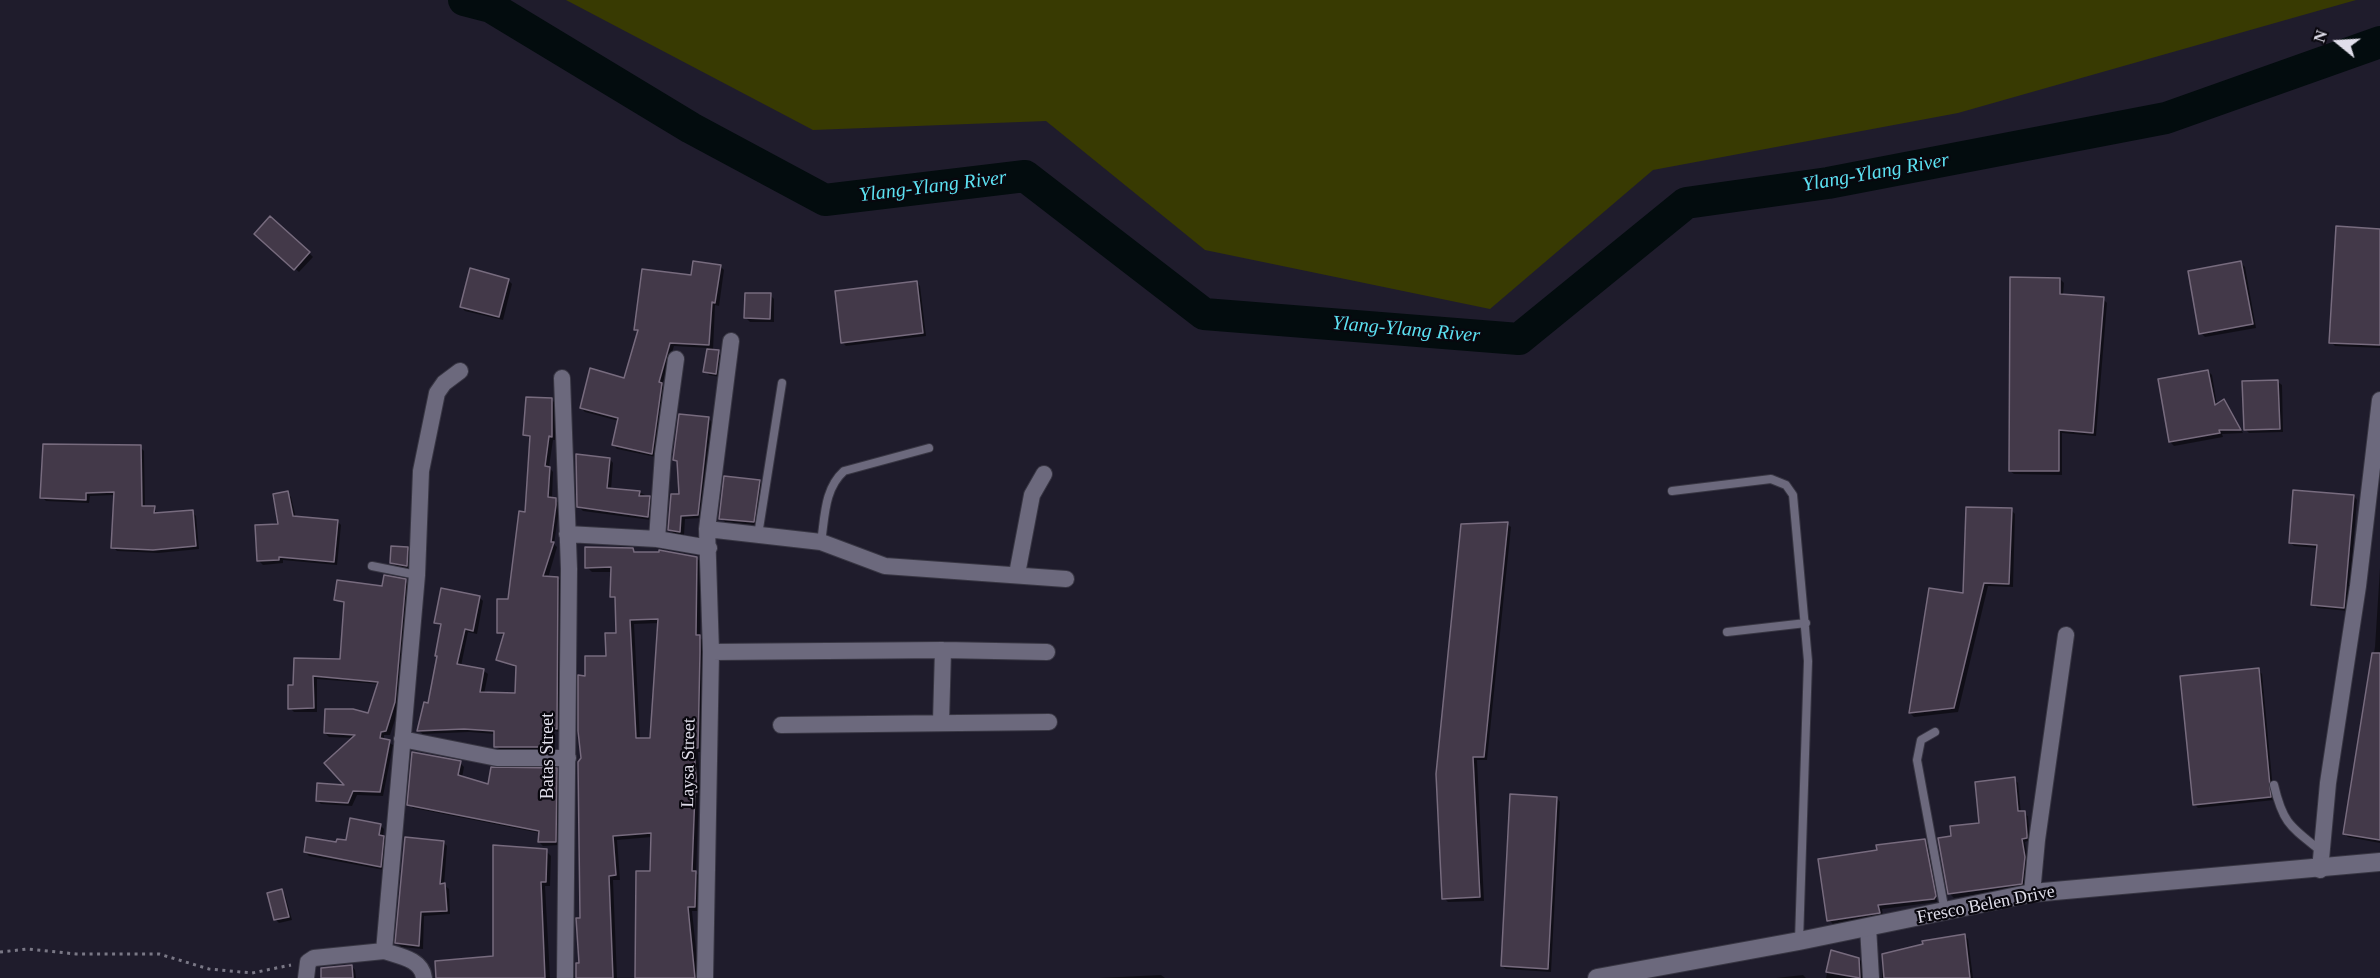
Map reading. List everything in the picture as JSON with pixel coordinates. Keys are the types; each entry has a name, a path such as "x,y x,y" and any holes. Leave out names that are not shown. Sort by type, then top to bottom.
{"street":[{"name":"Laysa Street","path":"705,978 711,652 707,529 731,341"},
{"path":"657,539 663,454 676,359"},
{"path":"384,951 417,575 421,471 431,412 437,393 444,383 460,371"},
{"name":"Batas Street","path":"562,378 567,534 568,758 565,978"},
{"path":"2320,870 2328,783 2358,586 2380,400"},
{"path":"1017,574 1032,495 1044,474"},
{"path":"707,529 821,542 885,566 1066,579"},
{"path":"567,534 657,539 709,548"},
{"path":"2032,893 2037,840 2066,635"},
{"path":"941,722 943,650"},
{"path":"711,652 943,650 1047,652"},
{"path":"781,725 1049,722"},
{"path":"402,739 497,758 568,758"},
{"name":"Fresco Belen Drive","path":"1605,977 1799,941 2032,893 2320,870 2380,862"},
{"path":"1868,927 1870,978"},
{"path":"307,970 314,958 384,951 414,962 424,972 424,978"}],"lane":[{"path":"758,535 782,383"},
{"path":"821,542 828,495 844,471 929,448"},
{"path":"1672,491 1771,479 1786,485 1793,495 1808,661 1799,941"},
{"path":"372,566 417,575"},
{"path":"1727,632 1806,622"},
{"path":"1935,732 1921,740 1917,760 1945,912"},
{"path":"2274,785 2281,812 2286,820 2322,851"}],"path":[{"path":"0,952 28,949 76,954 159,954 209,969 252,973 307,970"}],"shaded area":[{"path":"566,0 2356,0 1958,113 1653,170 1490,309 1205,250 1046,121 813,130"}],"building":[{"path":"270,216 310,252 294,270 254,234"},
{"path":"2336,226 2380,229 2380,345 2329,343"},
{"path":"693,261 721,265 715,303 712,302 709,345 670,343 659,382 662,383 652,454 612,445 618,418 580,408 590,368 624,378 638,330 634,330 642,269 691,275"},
{"path":"2241,261 2253,324 2199,334 2188,271"},
{"path":"470,268 509,279 499,317 460,307"},
{"path":"2010,277 2060,278 2060,294 2104,297 2093,433 2059,430 2059,471 2009,471"},
{"path":"917,281 923,333 841,343 835,291"},
{"path":"745,293 771,293 770,319 744,318"},
{"path":"707,349 719,350 716,374 703,372"},
{"path":"2208,370 2215,405 2224,399 2241,430 2219,430 2220,433 2169,442 2158,379"},
{"path":"2278,380 2280,429 2244,430 2242,381"},
{"path":"526,397 552,398 552,437 549,436 545,466 550,467 548,497 556,498 556,505 551,542 554,542 543,576 558,577 557,729 551,728 551,747 494,747 494,731 464,729 417,731 424,702 428,703 437,656 435,656 441,624 434,623 441,588 480,596 473,631 465,629 457,664 484,669 480,692 515,693 516,666 496,660 504,633 497,633 497,599 508,599 519,511 525,512 530,436 523,435"},
{"path":"679,414 709,417 698,515 681,516 680,532 668,530 671,494 679,494 677,461 673,460"},
{"path":"43,444 141,445 142,506 155,506 154,513 193,510 196,546 153,550 111,548 114,492 86,493 86,500 40,498"},
{"path":"576,454 610,458 607,488 640,491 639,496 650,496 648,517 577,507"},
{"path":"724,476 760,480 754,522 719,519"},
{"path":"2293,490 2354,495 2344,608 2311,605 2317,545 2289,543"},
{"path":"288,491 293,516 338,520 334,562 279,557 279,560 257,561 255,525 278,524 273,494"},
{"path":"1966,507 2012,508 2009,584 1984,583 1954,708 1909,713 1929,588 1963,593"},
{"path":"1508,522 1484,757 1473,757 1480,897 1442,899 1436,774 1461,524"},
{"path":"391,546 408,547 407,566 390,563"},
{"path":"585,547 633,548 634,552 659,552 659,550 697,557 696,635 700,635 700,652 698,748 694,748 697,792 695,792 692,871 696,871 695,907 688,907 695,978 635,978 636,871 650,871 651,833 613,836 616,875 609,876 613,978 576,978 576,963 579,963 576,918 580,918 578,762 581,758 578,731 578,675 585,676 585,656 606,656 605,633 616,633 615,597 610,597 611,567 585,568","holes":["658,619 650,738 636,738 630,620"]},
{"path":"384,575 406,579 395,702 386,731 381,732 380,738 390,740 380,792 353,791 348,803 316,801 317,783 344,785 324,763 355,735 324,733 325,709 353,709 368,713 378,682 313,676 314,708 288,709 288,685 293,685 294,658 340,659 344,602 334,600 337,580 382,586"},
{"path":"2372,653 2380,653 2380,840 2343,834"},
{"path":"2259,668 2271,797 2193,805 2180,676"},
{"path":"412,752 461,761 458,775 488,784 491,767 557,768 556,842 538,842 539,831 407,805"},
{"path":"2015,777 2018,811 2025,811 2027,835 2027,838 2022,839 2025,857 2022,884 1948,894 1938,838 1951,836 1950,826 1979,823 1975,782"},
{"path":"1510,794 1557,797 1548,969 1501,966"},
{"path":"350,818 381,824 379,835 384,836 381,867 304,852 306,837 336,842 337,839 346,840"},
{"path":"405,837 444,841 440,884 445,883 447,911 421,912 419,946 395,943"},
{"path":"1925,839 1936,896 1934,899 1878,905 1880,913 1827,921 1818,859 1877,850 1876,845"},
{"path":"493,845 547,849 546,882 541,882 545,978 436,978 435,961 493,956"},
{"path":"282,889 289,917 274,920 267,893"},
{"path":"1965,934 1970,978 1884,978 1882,954 1923,944 1922,941"},
{"path":"1831,950 1859,958 1860,978 1826,972"},
{"path":"352,965 353,978 321,978 321,968"}],"waterway":[{"name":"Ylang-Ylang River","path":"464,0 491,7 691,128 825,200 1025,176 1204,314 1519,339 1686,203 1828,183 2166,118 2380,42"}]}
